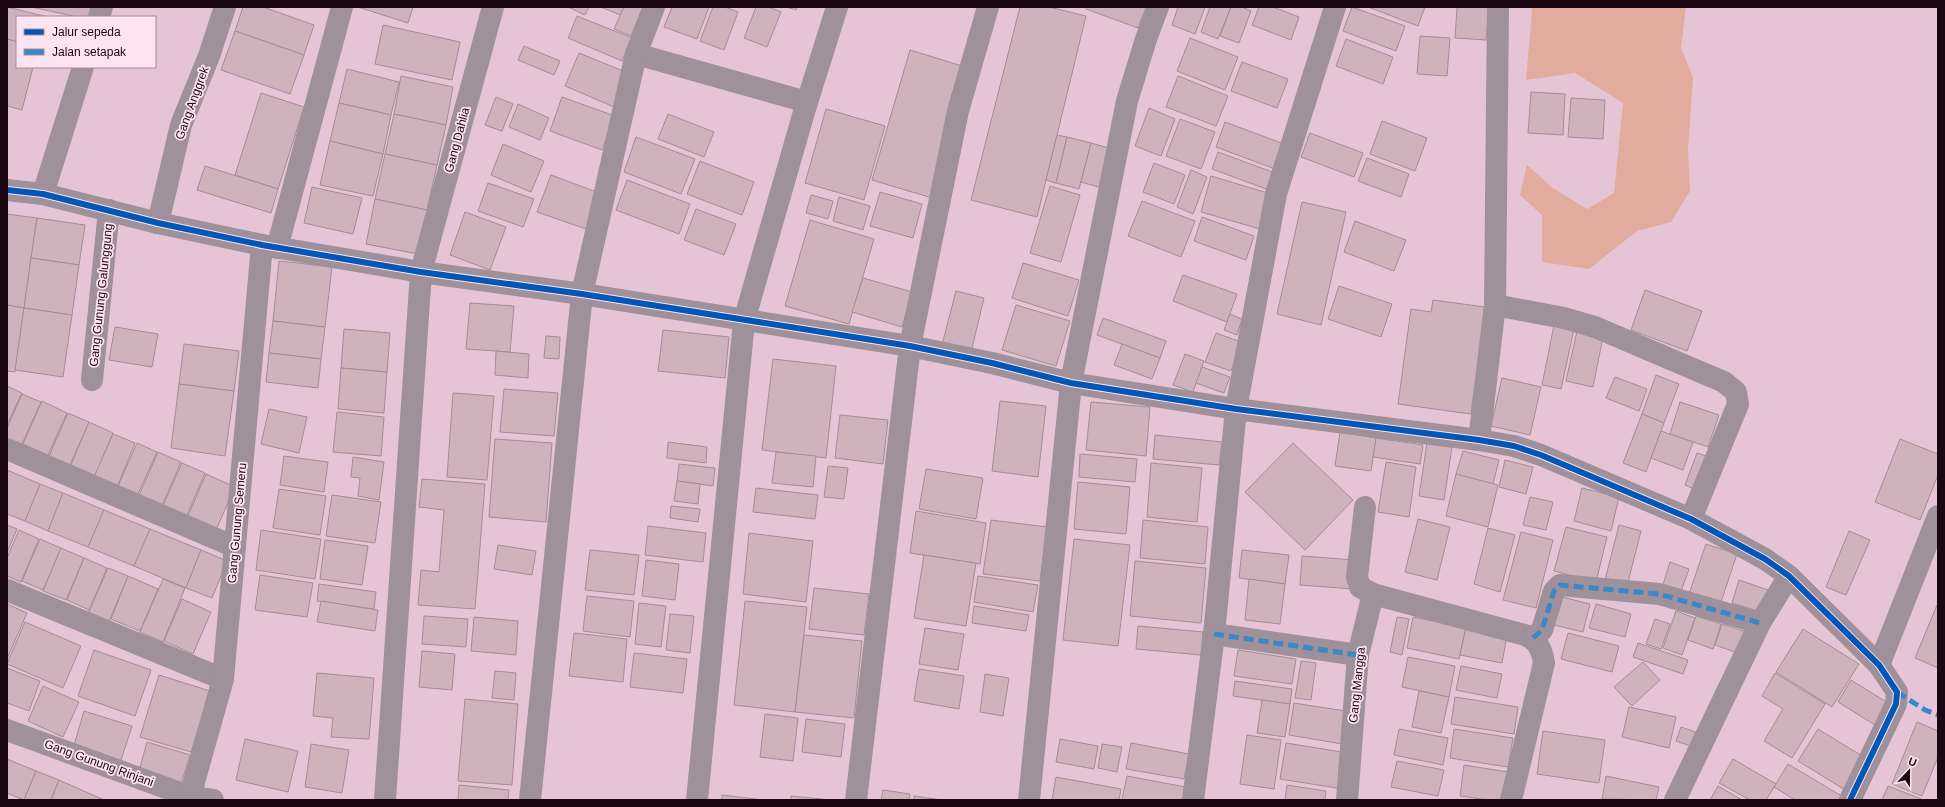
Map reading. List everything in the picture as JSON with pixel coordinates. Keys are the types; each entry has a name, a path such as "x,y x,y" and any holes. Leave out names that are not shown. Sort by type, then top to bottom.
{"street":[{"name":"Gang Anggrek","path":"158,223 182,125 209,56 225,7"},
{"name":"Gang Gunung Semeru","path":"190,798 223,679 234,547 270,246 342,7"},
{"name":"Gang Dahlia","path":"385,800 422,272 493,7"},
{"path":"530,800 582,294 636,54 654,7"},
{"path":"697,800 744,321 807,102 838,7"},
{"path":"856,800 910,346 958,111 988,7"},
{"path":"1029,800 1071,383 1127,101 1146,39 1158,7"},
{"path":"1194,800 1214,634 1236,408 1276,194 1335,7"},
{"path":"1479,440 1495,305 1498,7"},
{"path":"636,54 807,102"},
{"path":"43,194 83,68"},
{"path":"7,190 43,194 158,223 270,246 422,272 582,294 744,321 910,346 992,363 1071,383 1236,408 1479,440 1514,446 1542,455 1691,519 1758,556 1789,576 1879,665 1897,692 1896,704 1850,800"},
{"name":"Gang Gunung Galunggung","path":"92,380 109,210"},
{"path":"1495,305 1564,318 1595,327 1724,382 1736,392 1738,404 1691,519"},
{"path":"7,449 234,547"},
{"path":"1365,507 1357,577 1360,587 1373,594 1533,638 1542,650 1544,663 1511,800"},
{"path":"1879,665 1938,516"},
{"path":"1675,800 1760,623 1789,576"},
{"path":"1533,638 1542,630 1554,591 1560,585 1659,594 1760,623"},
{"path":"7,590 223,679"},
{"name":"Gang Mangga","path":"1347,800 1358,655 1373,594"},
{"path":"1214,634 1358,655"},
{"name":"Gang Gunung Rinjani","path":"7,730 190,798 213,800"}],"shaded area":[{"path":"1530,7 1686,7 1681,48 1693,77 1688,149 1690,191 1671,222 1637,231 1589,269 1542,262 1542,215 1520,195 1527,165 1553,188 1587,209 1614,193 1623,103 1575,73 1526,80 1532,10"}],"building":[{"path":"7,7 44,16 16,16 16,42 7,39"},
{"path":"31,7 94,7 92,16 73,16"},
{"path":"243,7 263,7 314,25 304,55 235,31"},
{"path":"358,7 413,7 408,23"},
{"path":"568,7 589,7 585,15"},
{"path":"601,7 624,7 620,15"},
{"path":"624,7 643,7 631,36 614,29"},
{"path":"672,7 709,7 697,39 664,27"},
{"path":"713,7 725,7 738,12 724,50 700,41"},
{"path":"756,7 769,7 781,12 767,47 744,38"},
{"path":"787,7 797,7 796,10"},
{"path":"1020,7 1049,7 1086,16 1037,217 971,200"},
{"path":"1086,7 1146,7 1138,28 1086,9"},
{"path":"1178,7 1205,7 1195,34 1172,25"},
{"path":"1210,7 1231,7 1218,39 1201,32"},
{"path":"1231,7 1242,7 1251,11 1239,43 1220,36"},
{"path":"1259,7 1273,7 1299,17 1291,40 1252,25"},
{"path":"1352,7 1405,26 1396,51 1343,31"},
{"path":"1368,7 1425,7 1418,26"},
{"path":"1457,7 1489,7 1486,40 1455,38"},
{"path":"577,16 632,38 622,61 568,38"},
{"path":"383,25 460,42 452,80 375,64"},
{"path":"235,31 304,55 290,94 221,70"},
{"path":"1420,36 1450,38 1447,76 1417,74"},
{"path":"1190,38 1238,57 1225,90 1177,71"},
{"path":"7,39 16,42 16,68 33,68 22,110 7,106"},
{"path":"1346,39 1393,57 1383,84 1336,66"},
{"path":"524,46 560,61 554,75 518,60"},
{"path":"910,50 969,68 932,198 872,180"},
{"path":"579,53 628,73 614,107 565,86"},
{"path":"1242,62 1288,79 1277,108 1231,91"},
{"path":"347,69 399,82 391,115 339,103"},
{"path":"401,76 453,87 446,125 394,114"},
{"path":"1178,76 1228,96 1216,126 1166,107"},
{"path":"1531,92 1565,94 1563,135 1528,133"},
{"path":"261,93 304,107 278,189 235,175"},
{"path":"496,97 513,104 502,131 485,125"},
{"path":"562,97 615,116 602,150 550,131"},
{"path":"1571,98 1605,100 1603,139 1568,137"},
{"path":"339,103 391,115 383,154 330,141"},
{"path":"518,104 549,118 540,140 509,127"},
{"path":"1149,108 1175,119 1161,156 1135,146"},
{"path":"826,109 885,126 864,200 805,183"},
{"path":"394,114 446,125 437,165 385,154"},
{"path":"668,114 714,132 704,157 658,139"},
{"path":"1180,119 1215,132 1201,169 1166,156"},
{"path":"1382,121 1427,138 1415,171 1370,154"},
{"path":"1225,122 1284,144 1275,169 1216,147"},
{"path":"1310,133 1363,153 1354,177 1301,157"},
{"path":"1057,135 1067,137 1056,183 1046,180"},
{"path":"636,137 695,159 681,194 624,172"},
{"path":"1067,137 1091,143 1079,189 1056,183"},
{"path":"330,141 383,154 373,196 320,185"},
{"path":"1091,143 1112,149 1102,188 1081,182"},
{"path":"503,144 544,161 531,192 491,175"},
{"path":"1218,152 1275,173 1269,190 1212,169"},
{"path":"385,154 437,165 427,210 375,199"},
{"path":"1367,158 1409,174 1401,197 1358,181"},
{"path":"700,161 754,182 742,215 687,194"},
{"path":"1154,163 1185,175 1174,204 1143,192"},
{"path":"205,166 278,189 271,213 197,190"},
{"path":"1191,170 1207,177 1193,214 1177,207"},
{"path":"551,175 602,194 589,230 537,212"},
{"path":"1211,176 1271,194 1260,229 1201,212"},
{"path":"627,180 690,204 679,234 616,210"},
{"path":"488,183 534,199 523,227 478,211"},
{"path":"1050,186 1080,195 1061,262 1030,253"},
{"path":"312,187 362,198 353,234 304,223"},
{"path":"880,192 922,204 913,238 870,226"},
{"path":"811,195 833,201 828,219 806,213"},
{"path":"839,197 870,206 863,230 833,221"},
{"path":"375,199 427,210 418,254 366,244"},
{"path":"1142,201 1195,221 1181,257 1128,236"},
{"path":"1302,202 1346,212 1321,325 1277,314"},
{"path":"696,209 736,224 724,255 684,240"},
{"path":"465,212 506,227 490,270 450,255"},
{"path":"7,214 37,218 24,308 7,305"},
{"path":"1202,217 1254,236 1246,260 1194,241"},
{"path":"37,218 85,225 79,265 31,258"},
{"path":"810,220 874,239 849,324 785,306"},
{"path":"1355,221 1406,240 1394,271 1344,252"},
{"path":"31,258 79,265 72,315 24,308"},
{"path":"279,261 332,267 325,327 273,321"},
{"path":"1023,263 1079,280 1068,316 1012,298"},
{"path":"1183,275 1237,294 1227,322 1173,301"},
{"path":"863,278 912,292 902,327 852,312"},
{"path":"1339,286 1392,304 1381,337 1328,319"},
{"path":"1645,290 1702,311 1687,351 1631,330"},
{"path":"956,291 984,298 971,352 942,345"},
{"path":"1433,300 1485,307 1471,414 1398,404 1411,309 1431,312"},
{"path":"470,303 514,306 510,352 466,349"},
{"path":"7,305 24,308 15,372 7,371"},
{"path":"1016,305 1070,321 1056,366 1002,350"},
{"path":"24,308 72,315 63,377 15,370"},
{"path":"1230,314 1242,319 1237,335 1224,330"},
{"path":"1103,318 1166,341 1160,358 1097,335"},
{"path":"273,321 325,327 321,359 269,353"},
{"path":"1554,325 1574,329 1561,389 1542,385"},
{"path":"115,327 158,334 152,367 109,360"},
{"path":"344,329 390,333 387,372 341,368"},
{"path":"663,330 729,337 725,378 658,371"},
{"path":"1577,331 1603,337 1593,387 1566,381"},
{"path":"1216,333 1241,342 1231,371 1205,362"},
{"path":"546,336 560,337 559,359 544,358"},
{"path":"184,344 239,351 234,391 179,384"},
{"path":"1122,344 1160,358 1152,379 1114,365"},
{"path":"496,351 529,354 528,378 495,375"},
{"path":"269,353 321,359 318,388 266,382"},
{"path":"1185,354 1204,361 1193,392 1173,385"},
{"path":"773,359 836,366 826,458 762,450"},
{"path":"1202,367 1230,377 1224,393 1196,383"},
{"path":"341,368 387,372 384,413 338,409"},
{"path":"1656,375 1679,384 1664,423 1642,414"},
{"path":"1615,377 1647,389 1639,411 1606,398"},
{"path":"1502,378 1541,387 1530,435 1491,426"},
{"path":"179,384 234,391 225,456 171,448"},
{"path":"7,386 22,393 7,425"},
{"path":"504,389 558,393 554,436 500,432"},
{"path":"453,393 494,396 487,480 447,477"},
{"path":"22,394 41,402 21,446 7,439 7,428"},
{"path":"42,401 67,413 48,455 23,444"},
{"path":"1000,401 1046,406 1038,477 992,471"},
{"path":"1091,402 1150,407 1146,456 1086,450"},
{"path":"1680,402 1719,415 1708,447 1670,434"},
{"path":"269,409 307,417 299,453 261,444"},
{"path":"337,412 384,417 381,456 333,452"},
{"path":"68,413 89,422 70,465 49,456"},
{"path":"1642,414 1664,423 1646,472 1623,463"},
{"path":"840,415 888,420 883,464 835,458"},
{"path":"89,422 113,433 95,476 71,465"},
{"path":"1661,431 1693,442 1683,470 1651,458"},
{"path":"1340,432 1376,438 1371,471 1335,466"},
{"path":"113,434 135,443 117,487 94,477"},
{"path":"1155,435 1222,442 1219,465 1153,459"},
{"path":"1376,438 1423,445 1420,464 1373,457"},
{"path":"495,439 552,443 546,522 489,517"},
{"path":"1900,439 1938,454 1938,475 1920,520 1875,502"},
{"path":"668,442 707,447 706,463 667,458"},
{"path":"137,443 157,452 138,494 118,486"},
{"path":"1293,443 1353,500 1305,550 1245,492"},
{"path":"1427,443 1452,447 1444,500 1419,496"},
{"path":"1463,451 1499,460 1493,484 1456,474"},
{"path":"158,452 181,462 160,510 137,500"},
{"path":"776,452 816,456 813,487 772,483"},
{"path":"1697,453 1709,457 1696,490 1685,485"},
{"path":"1080,454 1137,459 1135,482 1079,477"},
{"path":"284,456 328,462 324,492 280,485"},
{"path":"353,457 384,462 379,500 358,496 360,478 351,477"},
{"path":"1505,460 1533,467 1526,494 1499,487"},
{"path":"1386,462 1416,467 1409,517 1378,512"},
{"path":"182,463 205,473 184,522 160,512"},
{"path":"1151,463 1202,468 1197,522 1147,517"},
{"path":"679,464 715,468 713,486 677,481"},
{"path":"828,466 848,468 844,499 824,497"},
{"path":"926,469 983,478 976,519 919,509"},
{"path":"7,470 40,484 25,521 7,514"},
{"path":"206,474 235,487 216,530 187,518"},
{"path":"1456,474 1498,485 1488,527 1446,516"},
{"path":"422,479 485,484 475,609 418,605 421,570 439,572 444,510 419,507"},
{"path":"677,481 700,484 698,504 674,501"},
{"path":"1078,482 1130,487 1126,534 1074,529"},
{"path":"40,484 63,493 48,531 25,521"},
{"path":"756,488 818,495 815,519 753,512"},
{"path":"1582,488 1619,497 1611,531 1574,521"},
{"path":"279,489 326,496 320,535 273,528"},
{"path":"63,493 104,510 88,547 48,531"},
{"path":"332,495 381,502 375,543 326,536"},
{"path":"1530,497 1553,502 1546,530 1523,525"},
{"path":"671,506 700,509 698,522 670,518"},
{"path":"104,510 150,529 134,566 88,547"},
{"path":"916,511 986,523 980,564 910,553"},
{"path":"1418,519 1450,527 1437,580 1405,572"},
{"path":"991,520 1047,527 1040,581 983,574"},
{"path":"1143,520 1208,527 1205,564 1140,558"},
{"path":"7,525 17,529 7,553"},
{"path":"1619,525 1641,531 1627,586 1605,580"},
{"path":"648,526 706,533 703,562 645,555"},
{"path":"1566,527 1607,537 1596,582 1554,571"},
{"path":"1488,528 1515,535 1500,592 1474,584"},
{"path":"150,529 201,550 186,588 134,566"},
{"path":"19,530 39,539 21,582 7,576 7,558"},
{"path":"261,530 321,539 315,579 256,570"},
{"path":"1849,531 1870,540 1846,595 1826,587"},
{"path":"1521,532 1553,540 1536,608 1503,600"},
{"path":"749,533 813,541 806,602 743,594"},
{"path":"40,539 61,548 43,590 22,581"},
{"path":"1074,539 1130,545 1118,646 1063,640"},
{"path":"325,540 368,546 362,585 320,579"},
{"path":"1706,544 1737,554 1719,608 1688,597"},
{"path":"498,545 536,551 532,575 494,569"},
{"path":"61,548 84,558 66,600 43,591"},
{"path":"201,550 227,561 212,598 186,588"},
{"path":"590,550 639,555 634,595 585,590"},
{"path":"1242,550 1289,555 1285,584 1239,578"},
{"path":"924,555 976,563 966,626 914,618"},
{"path":"1302,556 1354,560 1353,589 1300,585"},
{"path":"84,558 107,568 89,610 67,600"},
{"path":"646,560 679,564 675,600 642,596"},
{"path":"1135,561 1206,568 1201,623 1130,616"},
{"path":"1670,562 1689,569 1679,597 1661,591"},
{"path":"108,568 128,576 108,624 87,616"},
{"path":"260,575 313,583 307,617 255,610"},
{"path":"128,576 158,589 140,631 111,619"},
{"path":"978,576 1038,585 1033,612 974,602"},
{"path":"163,579 185,588 163,642 140,632"},
{"path":"1249,579 1285,584 1280,624 1245,620"},
{"path":"1739,580 1768,590 1761,612 1732,603"},
{"path":"319,584 376,592 374,609 317,601"},
{"path":"814,588 869,594 864,635 809,629"},
{"path":"587,596 634,601 630,637 583,631"},
{"path":"1562,597 1590,604 1583,632 1554,625"},
{"path":"182,599 211,612 193,654 164,641"},
{"path":"321,601 378,610 375,631 317,622"},
{"path":"745,601 807,607 795,712 734,705"},
{"path":"639,603 666,606 661,647 635,644"},
{"path":"7,604 27,613 7,659"},
{"path":"1596,604 1631,614 1625,637 1589,628"},
{"path":"1938,605 1938,668 1915,658"},
{"path":"974,606 1029,615 1026,631 972,623"},
{"path":"1676,611 1695,618 1682,655 1663,648"},
{"path":"670,614 694,616 690,653 666,650"},
{"path":"424,616 468,619 466,647 422,644"},
{"path":"1696,616 1721,624 1713,649 1688,640"},
{"path":"474,617 518,621 516,655 471,651"},
{"path":"1397,617 1409,619 1402,655 1390,652"},
{"path":"1413,617 1466,627 1459,659 1407,648"},
{"path":"1655,619 1670,624 1661,649 1646,644"},
{"path":"25,622 81,646 63,688 7,664"},
{"path":"1722,624 1750,633 1743,655 1715,645"},
{"path":"1138,626 1203,632 1201,655 1136,649"},
{"path":"1466,627 1507,636 1502,663 1460,655"},
{"path":"925,628 964,634 958,670 919,664"},
{"path":"1803,629 1859,664 1832,707 1776,672"},
{"path":"574,633 627,639 623,682 569,676"},
{"path":"1568,633 1619,646 1612,672 1561,659"},
{"path":"804,635 862,641 854,718 795,712"},
{"path":"1638,643 1688,660 1683,674 1633,657"},
{"path":"94,650 151,670 135,716 78,696"},
{"path":"1238,650 1296,659 1292,684 1234,676"},
{"path":"422,651 455,654 452,690 419,687"},
{"path":"634,653 687,659 683,693 630,687"},
{"path":"1408,657 1455,666 1449,697 1402,687"},
{"path":"1301,661 1316,663 1311,700 1295,698"},
{"path":"1643,662 1660,680 1632,706 1614,687"},
{"path":"1461,666 1502,674 1497,698 1456,690"},
{"path":"7,668 40,681 29,711 7,703"},
{"path":"919,669 964,676 959,709 914,701"},
{"path":"495,671 516,673 514,700 492,698"},
{"path":"317,673 374,678 369,739 331,737 333,718 313,716"},
{"path":"1775,673 1825,704 1792,758 1764,741 1783,709 1762,696"},
{"path":"985,674 1009,678 1003,716 980,712"},
{"path":"159,675 210,691 191,752 140,737"},
{"path":"1851,680 1888,703 1875,725 1838,702"},
{"path":"1235,681 1292,689 1290,704 1233,696"},
{"path":"43,686 79,702 63,737 28,721"},
{"path":"1419,691 1449,697 1441,733 1412,727"},
{"path":"1455,697 1518,707 1514,734 1451,724"},
{"path":"465,699 518,704 512,785 458,781"},
{"path":"1262,700 1290,704 1285,737 1257,733"},
{"path":"1294,703 1352,712 1348,745 1289,735"},
{"path":"1629,707 1676,717 1669,748 1622,737"},
{"path":"84,711 132,726 120,763 73,749"},
{"path":"765,714 798,718 793,761 760,757"},
{"path":"806,719 845,724 841,757 802,752"},
{"path":"1917,722 1938,731 1938,757 1922,796 1892,784"},
{"path":"1681,727 1701,734 1696,748 1676,741"},
{"path":"1399,729 1448,738 1443,765 1394,755"},
{"path":"1454,729 1513,738 1508,767 1450,758"},
{"path":"1818,729 1867,759 1847,791 1798,761"},
{"path":"1543,731 1605,740 1599,783 1537,774"},
{"path":"1247,735 1281,740 1274,789 1240,784"},
{"path":"245,739 298,751 288,792 236,780"},
{"path":"1060,739 1098,746 1094,769 1056,762"},
{"path":"147,742 190,755 181,784 139,771"},
{"path":"1131,743 1189,754 1184,779 1126,769"},
{"path":"1286,743 1348,753 1343,789 1280,779"},
{"path":"311,744 349,750 342,793 305,787"},
{"path":"1102,744 1122,747 1117,772 1098,768"},
{"path":"7,759 36,771 24,800 7,793"},
{"path":"1733,759 1776,784 1766,800 1750,800 1719,783"},
{"path":"1397,761 1444,770 1438,796 1391,787"},
{"path":"1788,764 1845,798 1844,800 1795,800 1774,787"},
{"path":"1464,765 1508,772 1504,800 1488,800 1460,796"},
{"path":"36,771 59,780 51,800 24,800"},
{"path":"1127,776 1191,788 1189,800 1122,800"},
{"path":"1606,776 1659,787 1656,800 1602,799"},
{"path":"1056,777 1121,789 1119,800 1052,800"},
{"path":"59,780 104,800 51,800"},
{"path":"459,785 509,790 508,800 458,800"},
{"path":"1287,785 1326,791 1325,800 1285,800"},
{"path":"1718,786 1742,800 1710,800"},
{"path":"1888,786 1924,800 1882,800"},
{"path":"883,790 910,794 909,800 881,800"},
{"path":"722,795 764,800 722,800"},
{"path":"791,796 831,800 791,800"},
{"path":"914,796 942,800 914,800"}],"marked path":[{"path":"1533,638 1542,630 1554,591 1560,585 1659,594 1760,623"},
{"path":"1214,634 1358,655"},
{"path":"1897,692 1925,710 1938,715"}],"cycle path":[{"path":"7,190 43,194 158,223 262,245 421,272 582,294 910,346 992,363 1071,383 1236,409 1479,440 1514,446 1541,455 1691,519 1765,559 1789,576 1879,665 1897,692 1896,704 1850,800"}]}
